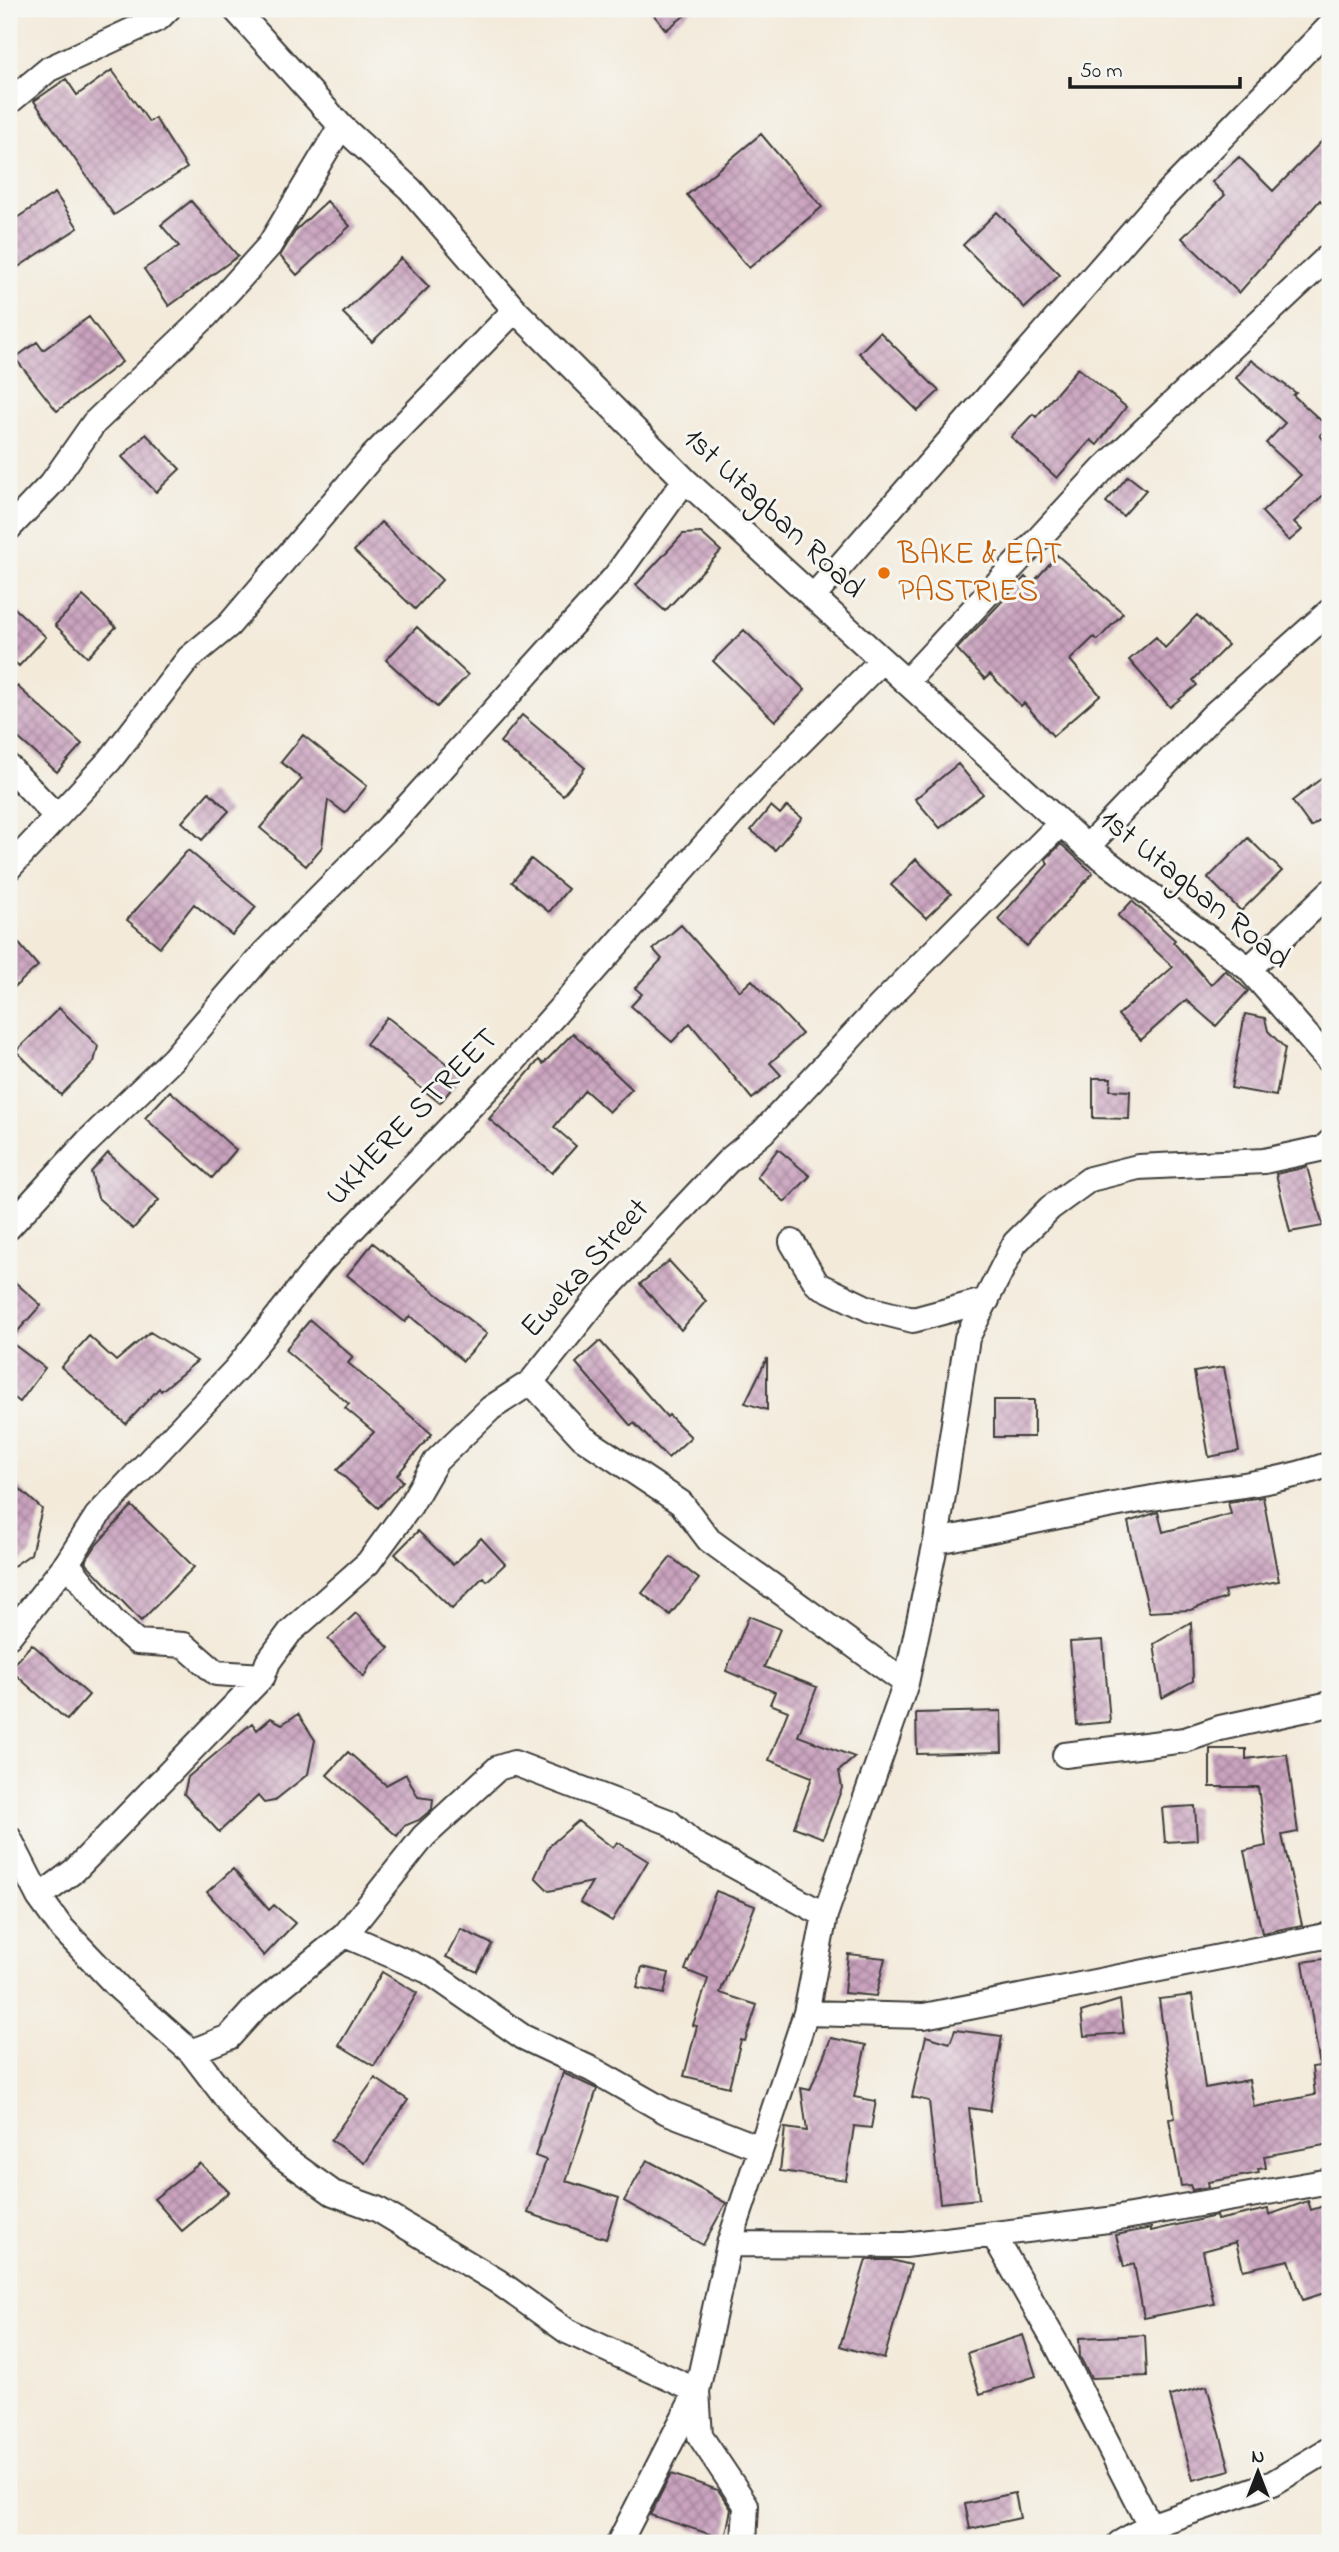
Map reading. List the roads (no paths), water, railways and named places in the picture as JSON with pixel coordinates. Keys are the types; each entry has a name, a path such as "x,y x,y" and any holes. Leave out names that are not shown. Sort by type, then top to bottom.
{"street":[{"path":"9,103 49,69 159,18 168,9"},
{"name":"1st Utagban Road","path":"235,9 341,126 410,189 515,310 685,480 1087,847 1249,969 1330,1062"},
{"path":"813,597 1154,207 1330,26"},
{"path":"9,528 52,483 94,423 206,316 269,246 341,126"},
{"path":"906,682 1104,467 1330,255"},
{"path":"9,868 110,760 189,658 229,625 370,459 515,310"},
{"path":"9,1227 87,1142 173,1059 264,953 425,787 615,577 685,480"},
{"path":"1087,847 1212,716 1330,611"},
{"name":"UKHERE STREET","path":"9,1636 67,1563 97,1516 237,1368 320,1263 512,1063 757,786 883,660"},
{"path":"9,767 57,817"},
{"name":"Eweka Street","path":"39,1898 75,1870 262,1676 268,1662 289,1632 368,1563 411,1506 436,1461 491,1408 531,1382 600,1296 729,1160 763,1132 880,1006 1061,823"},
{"path":"1249,969 1330,892"},
{"path":"619,2543 697,2391 729,2244 806,2013 825,1916 906,1683 936,1541 967,1338 1015,1243 1050,1208 1090,1179 1138,1167 1264,1161 1324,1148 1330,1142"},
{"path":"792,1242 817,1284 869,1309 913,1320 987,1300"},
{"path":"531,1382 582,1437 681,1503 709,1540 906,1683"},
{"path":"936,1541 1135,1501 1224,1489 1245,1483 1274,1482 1330,1464"},
{"path":"67,1563 112,1620 137,1642 184,1645 216,1673 262,1676"},
{"path":"1065,1755 1185,1740 1220,1728 1330,1704"},
{"path":"191,2052 229,2037 257,2006 345,1935 424,1836 498,1768 514,1763 669,1822 694,1844 825,1916"},
{"path":"9,1838 39,1898 60,1926 119,1989 191,2052 240,2116 280,2155 333,2193 377,2209 497,2281 567,2331 697,2391"},
{"path":"345,1935 428,1971 523,2037 593,2070 667,2112 760,2148"},
{"path":"806,2013 924,2016 1330,1935"},
{"path":"729,2244 905,2245 1108,2220 1330,2181"},
{"path":"993,2234 1058,2347 1150,2526"},
{"path":"697,2391 700,2436 746,2505 744,2543"},
{"path":"1120,2543 1150,2526 1273,2483 1330,2449"}],"place":[{"name":"BAKE & EAT PASTRIES","path":"884,573"}]}
